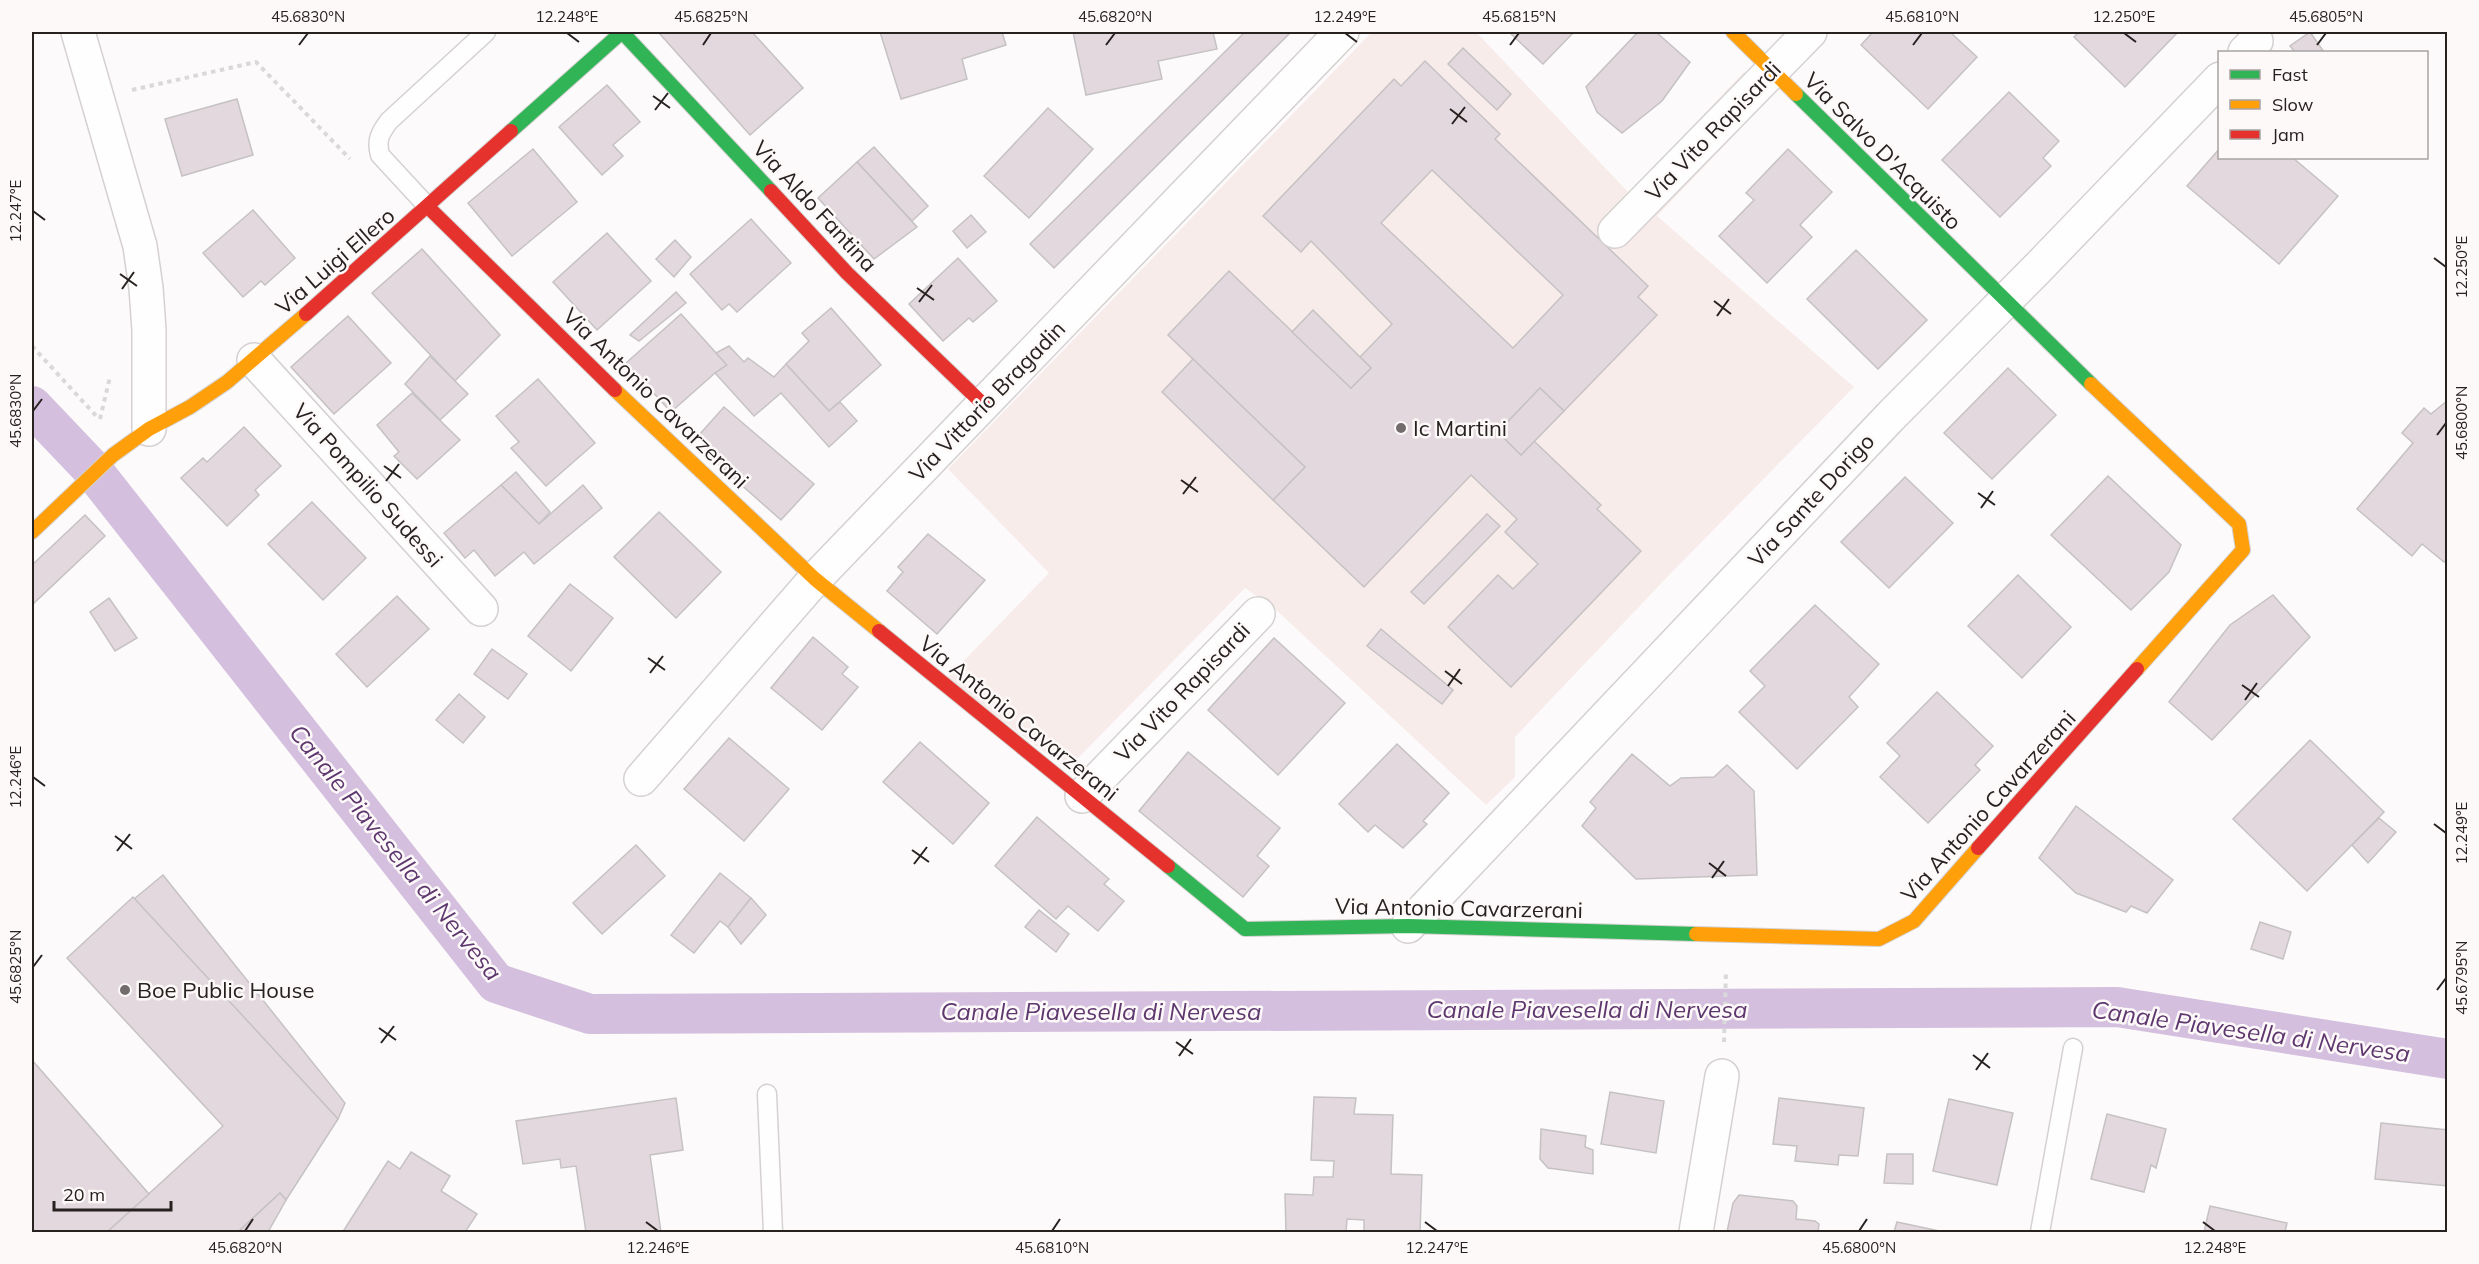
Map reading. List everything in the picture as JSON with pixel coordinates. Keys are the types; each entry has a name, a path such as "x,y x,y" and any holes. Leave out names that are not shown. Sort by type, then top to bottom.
{"street":[{"path":"78,32 140,246 149,330 149,429"},
{"name":"Via Luigi Ellero","path":"32,532 114,455 149,429 199,400 254,360 622,32"},
{"name":"Via Aldo Fantina","path":"622,32 847,273 983,404"},
{"name":"Via Vittorio Bragadin","path":"641,779 815,579 1342,32"},
{"name":"Via Salvo D'Acquisto","path":"1733,32 2004,300"},
{"name":"Via Vito Rapisardi","path":"1616,231 1810,32"},
{"name":"Via Sante Dorigo","path":"1408,926 1873,435 2218,81"},
{"name":"Via Antonio Cavarzerani","path":"428,207 593,369 815,579 1245,929 1408,926 1879,939 1914,921 2243,550 2239,524 2004,300"},
{"name":"Via Pompilio Sudessi","path":"254,360 481,609"},
{"name":"Via Vito Rapisardi","path":"1082,796 1258,614"},
{"path":"1696,1233 1722,1076"}],"lane":[{"path":"428,207 380,155 377,145 380,132 389,121 486,32"},
{"path":"2040,1233 2073,1048"},
{"path":"767,1094 773,1233"}],"path":[{"path":"130,91 256,62 355,165"},
{"path":"32,346 100,420 111,371"},
{"path":"1722,1076 1728,934"}],"shaded area":[{"name":"Ic Martini","path":"1372,32 1476,32 1629,193 1744,72 1770,98 1657,216 1854,387 1672,572 1515,737 1515,777 1486,805 1274,608 1245,588 1076,760 1058,762 946,679 1049,573 948,469"}],"building":[{"path":"752,32 803,88 750,135 659,33"},
{"path":"880,32 1002,32 1006,45 962,59 967,79 901,99"},
{"path":"1073,32 1213,32 1217,49 1158,61 1162,79 1086,95"},
{"path":"1245,32 1291,32 1054,268 1030,244"},
{"path":"1509,32 1574,32 1543,64"},
{"path":"1638,32 1656,32 1690,62 1662,101 1622,133 1597,112 1586,87"},
{"path":"1873,32 1950,32 1977,57 1928,109 1861,45"},
{"path":"2079,32 2178,32 2125,87 2074,37"},
{"path":"2310,32 2323,51 2294,51 2290,46"},
{"path":"1463,48 1511,94 1497,110 1448,64"},
{"path":"1425,61 1500,134 1495,139 1648,286 1638,297 1657,315 1564,411 1540,388 1498,432 1521,455 1534,441 1601,505 1597,509 1641,551 1511,687 1448,627 1498,575 1513,589 1538,564 1505,532 1517,519 1471,475 1364,587 1273,500 1305,467 1168,335 1229,271 1351,388 1371,368 1360,357 1392,324 1311,241 1301,252 1263,216 1394,79 1401,86","holes":["1432,170 1563,295 1513,348 1381,223"]},
{"path":"607,85 640,122 613,145 623,156 602,175 559,127"},
{"path":"2009,92 2059,141 2043,158 2051,166 2000,217 1942,160"},
{"path":"237,99 253,155 182,176 165,119"},
{"path":"1048,108 1093,149 1029,218 984,176"},
{"path":"874,147 928,206 912,221 857,162"},
{"path":"533,149 577,202 512,256 468,203"},
{"path":"1788,149 1832,192 1800,225 1812,237 1767,283 1719,236 1754,200 1746,193"},
{"path":"2218,150 2218,159 2294,159 2338,196 2279,264 2187,186"},
{"path":"857,162 917,227 874,259 818,198"},
{"path":"253,210 295,258 265,285 261,281 243,297 203,253"},
{"path":"971,215 986,232 967,248 953,231"},
{"path":"751,219 791,263 737,312 729,304 722,310 690,274"},
{"path":"607,233 651,281 597,330 553,282"},
{"path":"675,240 691,257 674,277 656,259"},
{"path":"422,249 500,335 455,381 372,293"},
{"path":"1856,250 1927,320 1878,369 1807,299"},
{"path":"958,258 997,301 973,322 969,318 943,341 909,304"},
{"path":"676,292 686,303 639,341 630,335"},
{"path":"831,308 881,365 829,411 786,364 809,341 802,333"},
{"path":"1313,310 1371,368 1351,388 1292,332"},
{"path":"681,314 727,365 671,412 626,363"},
{"path":"348,316 391,363 334,414 291,367"},
{"path":"729,346 744,362 748,358 774,377 786,364 829,411 840,402 857,421 829,447 781,393 754,416 715,373 727,365 716,353"},
{"path":"430,356 468,394 440,420 405,384"},
{"path":"1193,359 1305,467 1273,500 1162,392"},
{"path":"2008,368 2056,415 1992,479 1944,433"},
{"path":"538,379 595,443 546,486 511,448 519,442 496,416"},
{"path":"1540,388 1564,411 1521,455 1498,432"},
{"path":"412,393 460,440 417,479 394,456 399,452 377,425"},
{"path":"2448,400 2448,558 2444,562 2422,544 2412,556 2357,509 2413,443 2402,433 2424,408 2431,414"},
{"path":"724,407 814,484 781,520 704,452 709,445 699,435"},
{"path":"244,427 281,466 255,490 259,495 227,526 181,478 203,458 207,462"},
{"path":"516,472 550,512 539,524 501,485"},
{"path":"2108,476 2181,545 2169,572 2131,610 2051,535"},
{"path":"1905,477 1953,523 1889,588 1841,542"},
{"path":"501,485 539,524 583,485 602,508 534,564 524,552 495,576 474,550 465,558 444,533"},
{"path":"312,502 366,558 323,600 268,544"},
{"path":"659,512 721,572 676,618 614,557"},
{"path":"1487,514 1500,526 1424,604 1411,592"},
{"path":"85,515 105,536 34,603 32,600 32,565"},
{"path":"928,534 985,580 937,634 887,591 903,572 898,567"},
{"path":"2018,575 2071,627 2022,678 1968,626"},
{"path":"570,584 613,618 571,671 528,636"},
{"path":"2273,595 2310,637 2212,740 2169,702 2230,625"},
{"path":"397,596 429,629 367,687 336,654"},
{"path":"109,598 137,638 115,651 90,612"},
{"path":"1815,605 1879,664 1849,697 1858,707 1797,769 1739,712 1765,686 1750,671"},
{"path":"1381,629 1453,690 1442,704 1367,646"},
{"path":"813,637 848,667 842,674 858,687 822,730 771,688"},
{"path":"1274,638 1345,703 1278,775 1208,710"},
{"path":"492,649 527,674 508,699 474,674"},
{"path":"1937,692 1993,746 1975,765 1980,770 1928,823 1880,777 1900,756 1887,743"},
{"path":"459,694 485,717 463,743 436,720"},
{"path":"729,738 789,789 744,841 684,789"},
{"path":"2310,740 2384,812 2307,891 2233,819"},
{"path":"920,742 989,803 953,844 883,782"},
{"path":"1397,744 1449,793 1423,821 1427,824 1403,848 1375,825 1368,832 1339,804"},
{"path":"1188,752 1280,828 1257,856 1269,866 1243,897 1139,811"},
{"path":"1632,754 1670,786 1681,778 1714,777 1727,765 1754,791 1757,875 1636,879 1582,826 1596,808 1590,802"},
{"path":"2076,806 2173,880 2147,913 2131,906 2126,912 2076,893 2039,858"},
{"path":"1037,817 1109,879 1104,884 1124,901 1098,931 1068,906 1056,919 995,866"},
{"path":"2379,818 2396,832 2368,863 2352,845"},
{"path":"636,845 665,876 602,934 573,903"},
{"path":"720,873 751,898 728,927 720,921 694,953 671,935"},
{"path":"163,875 345,1103 338,1119 134,899"},
{"path":"133,897 338,1119 286,1200 280,1193 238,1232 107,1232 223,1126 67,958"},
{"path":"751,898 766,915 741,944 728,927"},
{"path":"1039,910 1069,934 1056,952 1025,927"},
{"path":"2260,922 2291,932 2283,959 2251,949"},
{"path":"32,1060 149,1194 107,1232 33,1232 32,1230"},
{"path":"1610,1092 1664,1101 1656,1153 1601,1144"},
{"path":"1314,1097 1356,1098 1354,1114 1393,1115 1391,1174 1422,1175 1420,1232 1364,1231 1364,1220 1347,1219 1346,1232 1286,1232 1285,1194 1313,1195 1314,1177 1333,1177 1334,1161 1311,1160"},
{"path":"676,1098 683,1150 650,1155 661,1232 586,1232 576,1166 561,1168 560,1159 523,1164 516,1121"},
{"path":"1779,1098 1864,1108 1858,1156 1839,1155 1838,1165 1795,1161 1797,1146 1773,1144"},
{"path":"1949,1099 2013,1113 1997,1185 1933,1171"},
{"path":"2107,1114 2166,1129 2156,1168 2151,1165 2144,1192 2091,1179"},
{"path":"2381,1123 2448,1130 2448,1186 2375,1179"},
{"path":"1541,1129 1586,1136 1585,1147 1593,1150 1593,1174 1548,1168 1540,1159"},
{"path":"411,1152 450,1176 441,1191 477,1214 465,1232 348,1232 344,1230 388,1161 400,1169"},
{"path":"1887,1154 1913,1154 1913,1184 1884,1183"},
{"path":"280,1193 286,1200 268,1232 238,1232"},
{"path":"1739,1195 1793,1201 1797,1206 1796,1219 1815,1221 1819,1224 1818,1232 1727,1232 1733,1203"},
{"path":"2210,1206 2287,1223 2285,1232 2204,1232"},
{"path":"1897,1222 1944,1232 1894,1232"}],"waterway":[{"name":"Canale Piavesella di Nervesa","path":"32,406 91,468 496,983 590,1014 2117,1007 2448,1059"}],"traffic: fast":[{"path":"511,131 622,32 771,191"},
{"path":"1796,94 2091,384"},
{"path":"1168,866 1245,929 1408,926 1696,934"}],"traffic: slow":[{"path":"1733,32 1796,94"},
{"path":"32,532 113,455 149,429 190,407 227,382 306,314"},
{"path":"2091,384 2239,524 2243,550 2137,669"},
{"path":"615,390 815,579 879,631"},
{"path":"1696,934 1879,939 1914,921 1978,848"}],"traffic: jam":[{"path":"306,314 511,131"},
{"path":"771,191 847,273 983,404"},
{"path":"428,207 615,390"},
{"path":"879,631 1168,866"},
{"path":"1978,848 2137,669"}],"place":[{"name":"Ic Martini","path":"1401,428"},
{"name":"Boe Public House","path":"125,990"}]}
